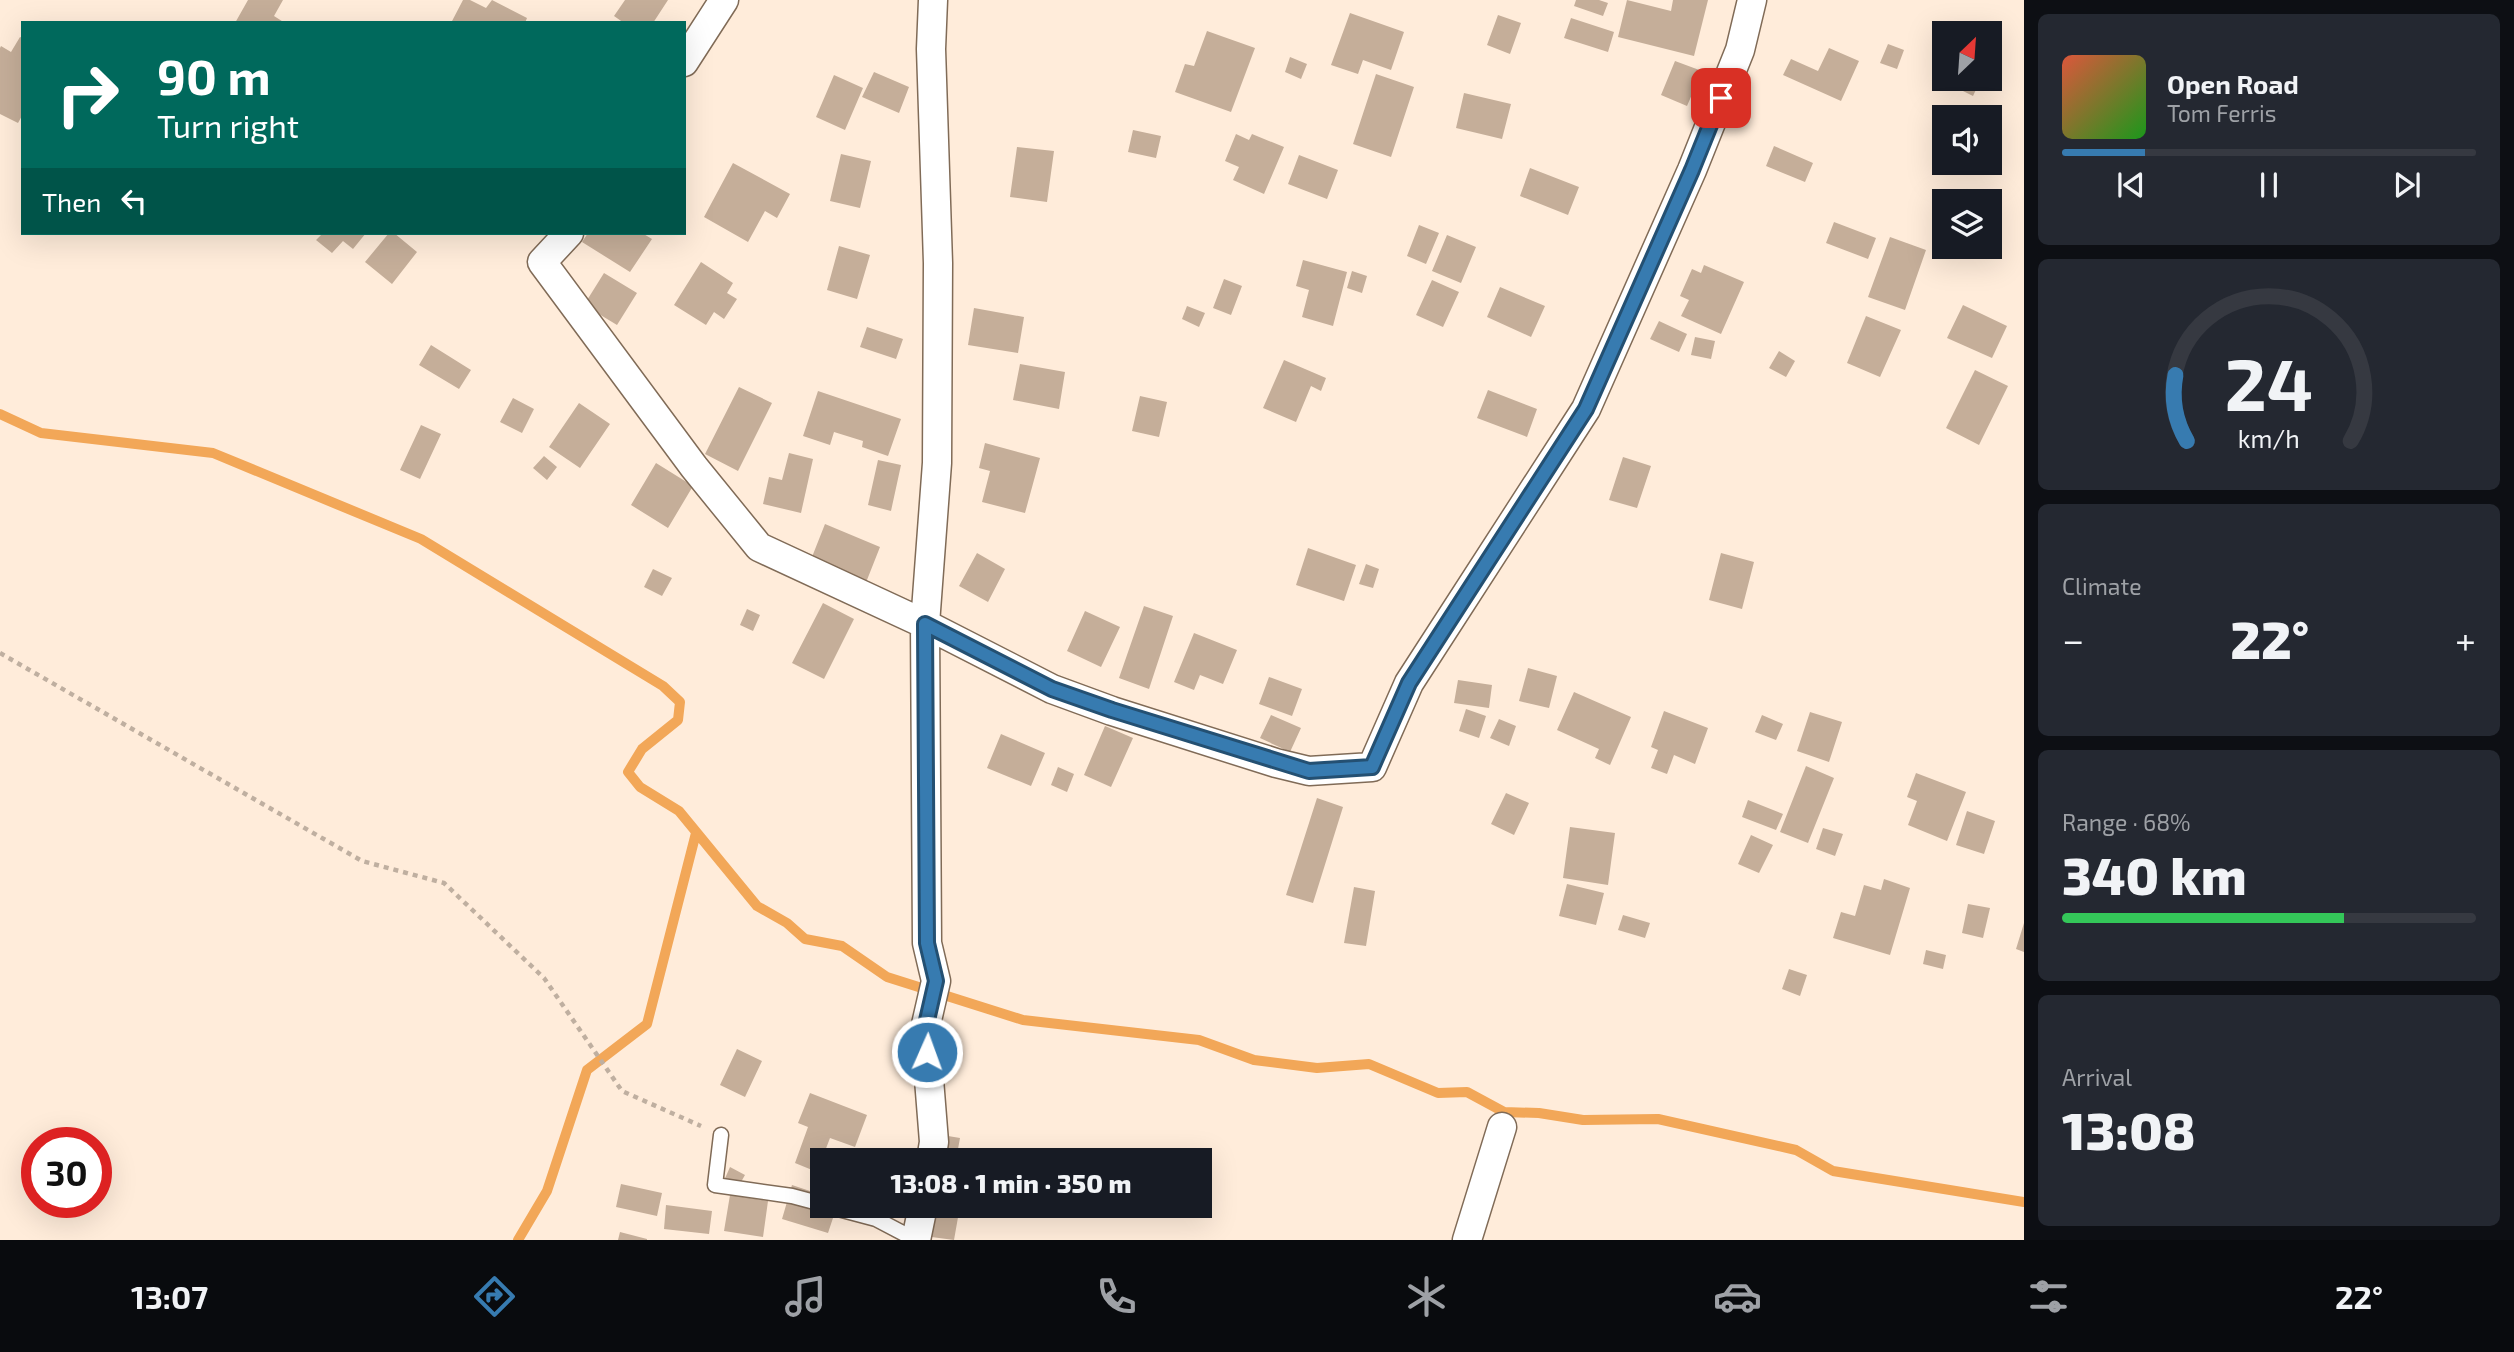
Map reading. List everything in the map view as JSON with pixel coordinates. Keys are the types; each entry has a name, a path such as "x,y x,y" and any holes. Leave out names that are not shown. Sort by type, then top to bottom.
{"street":[{"path":"686,59 724,0"},
{"path":"933,0 931,49 939,263 937,463 925,624 927,943 934,993 925,1029 933,1148"},
{"path":"567,235 542,262 694,467 759,547 925,624 1052,689 1309,771 1372,767 1409,683 1586,409 1697,158 1740,50 1752,0"},
{"path":"1467,1240 1502,1128"},
{"path":"916,1240 921,1218"}],"lane":[{"path":"721,1135 715,1185 810,1201"},
{"path":"872,1218 916,1240"}],"path":[{"path":"0,653 362,861 444,883 544,978 622,1090 721,1135"}],"building":[{"path":"248,0 283,0 274,16 282,21 236,21"},
{"path":"463,0 470,0 486,8 492,0 527,18 526,21 452,21"},
{"path":"625,0 668,0 654,21 621,21 614,16"},
{"path":"1576,0 1599,0 1608,3 1603,16 1574,6"},
{"path":"1627,0 1671,11 1673,0 1708,0 1694,56 1618,37"},
{"path":"1350,13 1404,32 1391,70 1363,60 1358,74 1331,65"},
{"path":"1498,15 1521,23 1510,54 1487,45"},
{"path":"1571,18 1614,32 1608,52 1564,38"},
{"path":"1207,31 1255,48 1231,112 1175,92 1185,64 1194,66"},
{"path":"21,37 21,118 18,123 0,114 0,48 1,46 11,52"},
{"path":"1888,44 1904,50 1897,69 1880,63"},
{"path":"1829,48 1859,61 1841,101 1783,75 1791,59 1818,71"},
{"path":"1290,57 1307,64 1301,79 1285,72"},
{"path":"1675,61 1702,71 1687,106 1661,95"},
{"path":"874,72 909,87 899,113 862,97"},
{"path":"1376,74 1414,87 1391,157 1353,144"},
{"path":"834,75 863,88 845,130 816,117"},
{"path":"1963,91 1975,91 1973,96"},
{"path":"1464,93 1511,104 1502,139 1456,128"},
{"path":"1133,130 1161,136 1156,158 1128,152"},
{"path":"1236,134 1249,140 1252,134 1284,147 1264,194 1233,180 1239,167 1225,161"},
{"path":"1774,146 1813,163 1805,182 1766,166"},
{"path":"1017,147 1054,151 1047,202 1010,197"},
{"path":"841,154 871,161 860,208 830,201"},
{"path":"1299,155 1338,170 1327,199 1288,184"},
{"path":"733,163 790,194 777,218 765,211 748,242 704,217"},
{"path":"1530,168 1579,187 1568,215 1520,196"},
{"path":"1834,222 1876,238 1868,259 1826,243"},
{"path":"1419,225 1439,233 1426,264 1407,256"},
{"path":"321,235 364,235 353,249 343,241 332,253 316,240"},
{"path":"387,235 396,235 417,252 392,284 365,262"},
{"path":"587,235 645,235 652,239 630,272 582,242"},
{"path":"1447,235 1476,247 1461,283 1432,271"},
{"path":"1890,237 1926,250 1905,310 1868,297"},
{"path":"839,246 870,255 857,299 827,290"},
{"path":"1303,260 1347,272 1333,326 1302,317 1309,290 1296,286"},
{"path":"701,262 733,283 727,293 737,299 724,319 714,312 706,325 674,305"},
{"path":"1704,265 1744,282 1721,334 1681,316 1689,300 1680,296 1692,269 1701,273"},
{"path":"1352,271 1367,276 1362,293 1347,288"},
{"path":"604,273 637,293 617,325 584,305"},
{"path":"1224,279 1242,286 1231,315 1213,308"},
{"path":"1432,280 1459,292 1443,327 1416,315"},
{"path":"1500,287 1545,306 1531,337 1487,317"},
{"path":"1963,305 2007,326 1992,358 1947,338"},
{"path":"1187,306 1205,313 1199,327 1182,319"},
{"path":"974,308 1024,317 1018,353 968,345"},
{"path":"1866,316 1901,330 1880,377 1847,363"},
{"path":"1659,321 1687,334 1679,352 1650,339"},
{"path":"867,327 903,339 896,359 860,347"},
{"path":"1695,337 1715,341 1711,359 1691,355"},
{"path":"431,345 471,370 459,389 419,365"},
{"path":"1779,351 1795,361 1786,377 1769,368"},
{"path":"1284,360 1326,378 1321,391 1311,386 1296,422 1263,408"},
{"path":"1020,364 1065,372 1059,409 1013,400"},
{"path":"1975,370 2008,386 1979,445 1946,428"},
{"path":"739,387 772,403 738,471 705,454"},
{"path":"1488,390 1537,409 1527,437 1477,418"},
{"path":"818,391 901,419 888,456 862,447 863,441 834,432 830,445 803,436"},
{"path":"1140,396 1167,402 1159,437 1132,431"},
{"path":"513,398 534,409 522,433 500,422"},
{"path":"579,403 610,424 580,468 549,447"},
{"path":"421,425 441,434 420,479 400,470"},
{"path":"985,443 1040,458 1025,513 982,502 990,471 979,468"},
{"path":"789,453 813,459 801,513 763,504 769,477 782,480"},
{"path":"544,456 557,467 547,480 533,468"},
{"path":"1623,457 1651,466 1637,508 1609,500"},
{"path":"878,460 901,465 891,511 868,505"},
{"path":"656,463 693,486 668,528 631,505"},
{"path":"825,524 880,547 865,585 810,562"},
{"path":"1308,548 1356,565 1344,601 1296,585"},
{"path":"977,553 1005,569 988,602 959,586"},
{"path":"1721,553 1754,562 1742,609 1709,600"},
{"path":"1366,564 1379,569 1373,588 1359,584"},
{"path":"653,569 672,578 662,596 644,587"},
{"path":"823,603 854,619 824,679 792,663"},
{"path":"1144,606 1173,616 1149,689 1119,678"},
{"path":"747,609 760,615 753,631 740,625"},
{"path":"1085,611 1120,627 1101,667 1067,651"},
{"path":"1194,633 1237,650 1223,684 1200,675 1194,690 1174,682"},
{"path":"1528,668 1557,676 1549,708 1519,701"},
{"path":"1269,677 1302,689 1292,716 1259,704"},
{"path":"1458,680 1492,685 1489,708 1454,703"},
{"path":"1574,692 1631,717 1610,765 1595,758 1599,749 1557,730"},
{"path":"1466,709 1486,716 1479,738 1459,731"},
{"path":"1664,711 1708,728 1695,764 1674,755 1667,774 1651,768 1658,750 1651,747"},
{"path":"1810,712 1842,722 1829,762 1797,751"},
{"path":"1271,715 1301,728 1290,752 1260,738"},
{"path":"1762,715 1783,724 1776,740 1755,732"},
{"path":"1499,719 1516,726 1509,746 1490,738"},
{"path":"1105,726 1133,738 1111,787 1084,775"},
{"path":"1001,734 1045,753 1031,786 987,768"},
{"path":"1806,766 1834,778 1808,843 1780,832"},
{"path":"1058,767 1074,774 1067,792 1051,785"},
{"path":"1916,773 1966,792 1947,841 1908,825 1917,801 1907,797"},
{"path":"1506,793 1529,803 1514,835 1491,824"},
{"path":"1317,798 1343,807 1313,903 1286,895"},
{"path":"1748,800 1783,814 1776,830 1742,817"},
{"path":"1967,811 1995,821 1984,854 1956,845"},
{"path":"1570,827 1615,833 1608,885 1563,878"},
{"path":"1823,828 1843,834 1835,856 1816,849"},
{"path":"1751,835 1773,845 1759,873 1738,864"},
{"path":"1884,879 1910,888 1890,955 1833,938 1841,912 1855,916 1864,885 1881,890"},
{"path":"1567,884 1604,893 1596,925 1559,916"},
{"path":"1354,887 1375,891 1366,946 1344,943"},
{"path":"1968,904 1990,908 1983,938 1962,933"},
{"path":"1623,915 1650,923 1645,938 1618,930"},
{"path":"2024,923 2024,952 2016,949"},
{"path":"1926,950 1946,955 1943,969 1923,964"},
{"path":"1789,969 1807,975 1800,996 1782,989"},
{"path":"737,1049 762,1061 745,1097 720,1085"},
{"path":"810,1093 867,1115 855,1147 830,1138 826,1148 810,1148 810,1169 795,1163 808,1127 798,1123"},
{"path":"930,1133 960,1138 958,1148 927,1148"},
{"path":"730,1167 745,1175 737,1189 723,1183"},
{"path":"621,1184 662,1193 657,1216 616,1207"},
{"path":"792,1185 810,1191 810,1218 833,1218 828,1233 782,1219"},
{"path":"730,1195 768,1201 763,1237 724,1231"},
{"path":"666,1205 712,1211 709,1234 664,1229"},
{"path":"928,1218 958,1218 954,1240 924,1236"},
{"path":"620,1232 647,1239 647,1240 618,1240"}],"waterway":[{"path":"0,414 41,433 213,453 421,539 663,686 680,702 678,720 642,749 628,772 640,787 679,811 757,906 787,923 805,939 842,946 887,977 1023,1020 1199,1040 1254,1060 1317,1068 1369,1064 1438,1093 1467,1092 1504,1112 1539,1113 1583,1120 1658,1119 1796,1150 1833,1171 2024,1202"},
{"path":"518,1240 547,1191 587,1070 647,1024 696,833"}],"route":[{"path":"927,1052 925,1029 936,981 927,943 925,624 1052,689 1276,763 1309,771 1372,767 1409,683 1586,409 1721,98"}]}
